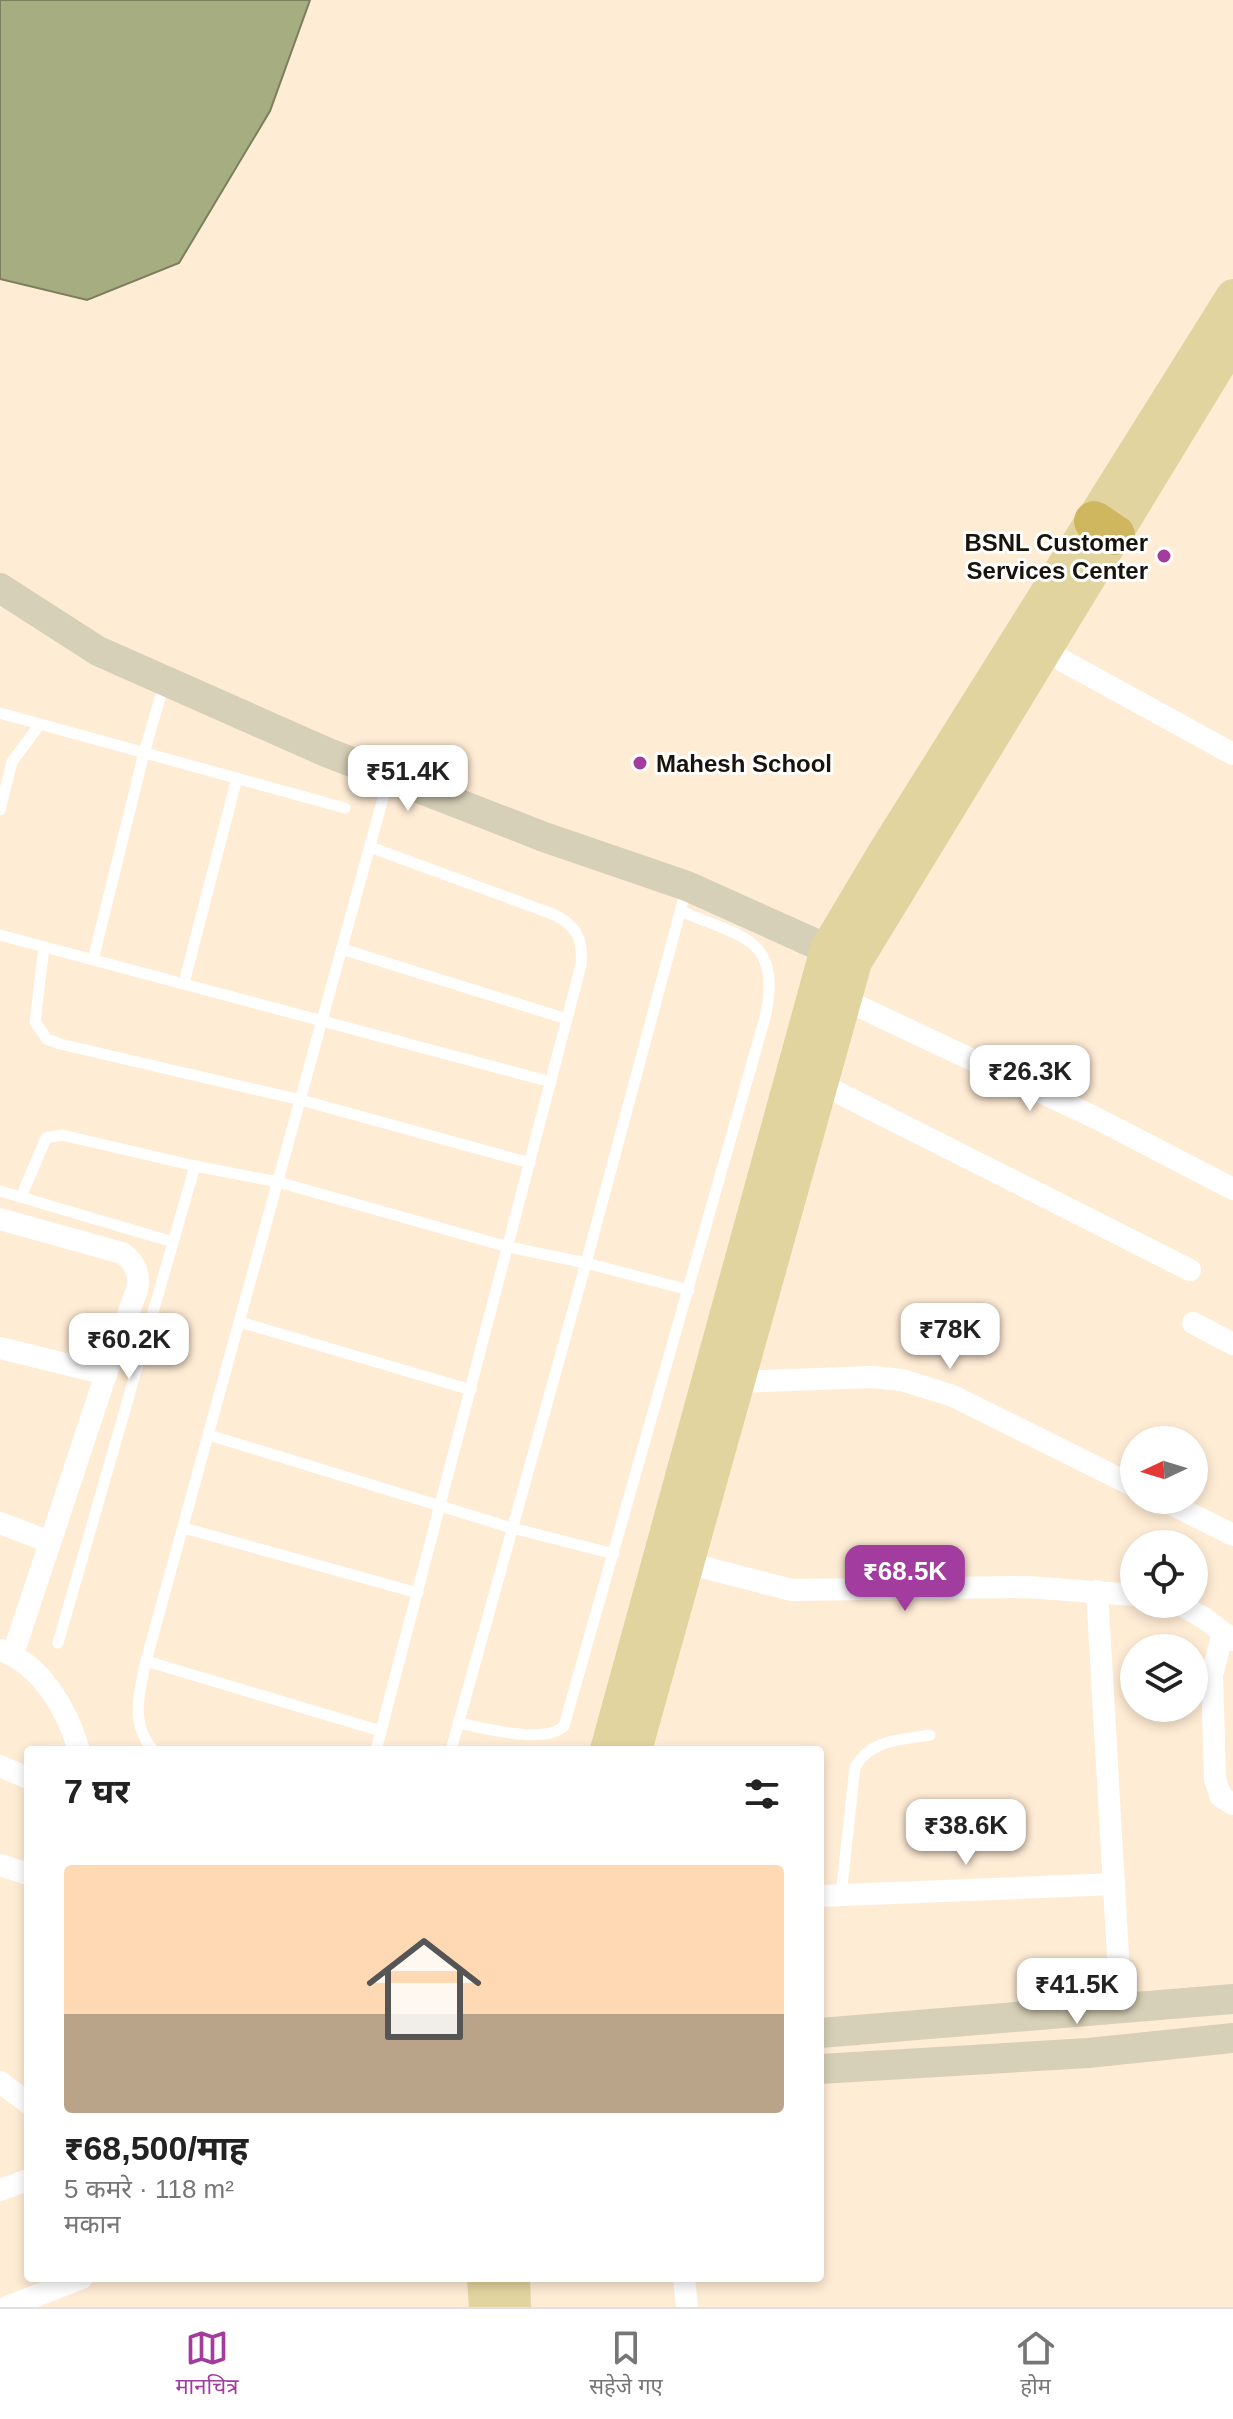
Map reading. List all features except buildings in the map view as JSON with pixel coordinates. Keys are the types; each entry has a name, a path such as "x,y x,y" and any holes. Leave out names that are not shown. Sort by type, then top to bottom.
{"main road":[{"path":"636,1746 845,1000 841,955 1045,651 1104,528 1233,296"},
{"path":"608,1746 841,955 918,798 1233,341"},
{"path":"484,2282 486,2307"},
{"path":"513,2282 514,2307"}],"street":[{"path":"0,588 98,651 165,681 389,776 544,837 684,899 841,955"},
{"path":"1045,651 1233,754"},
{"path":"845,1000 1096,1118 1233,1189"},
{"path":"821,1084 1190,1270"},
{"path":"0,1219 122,1253 135,1265 139,1279 50,1542 6,1652 51,1691 64,1708 78,1746"},
{"path":"1193,1323 1233,1344"},
{"path":"0,1348 106,1374"},
{"path":"738,1382 872,1377 923,1385 953,1396 1120,1479"},
{"path":"1191,1514 1233,1535"},
{"path":"0,1523 50,1542"},
{"path":"687,1563 792,1590 1027,1587 1120,1593"},
{"path":"1097,1591 1121,2008"},
{"path":"1204,1618 1228,1637 1212,1675 1215,1779 1221,1797 1233,1804"},
{"path":"0,1766 24,1776"},
{"path":"0,1865 24,1873"},
{"path":"830,1895 1114,1884"},
{"path":"824,2033 1233,1999"},
{"path":"824,2069 1088,2053 1233,2038"},
{"path":"0,2082 24,2100"},
{"path":"0,2190 24,2181"},
{"path":"7,2307 72,2282"},
{"path":"684,2282 687,2307"}],"lane":[{"path":"93,960 165,681"},
{"path":"0,713 345,808"},
{"path":"0,810 12,762 40,724"},
{"path":"150,1746 143,1736 138,1719 146,1661 389,776"},
{"path":"184,983 237,778"},
{"path":"370,847 555,915 570,923 578,932 583,946 581,965 551,1082 377,1746"},
{"path":"452,1746 458,1723 512,1528 586,1263 684,899 762,951 770,967 771,988 762,1030 564,1726 557,1733 532,1735 458,1723"},
{"path":"0,935 551,1082"},
{"path":"44,947 35,1022 47,1039 301,1100 530,1163"},
{"path":"342,949 567,1019"},
{"path":"21,1197 42,1144 53,1135 278,1182 508,1247 586,1263 689,1290"},
{"path":"58,1643 195,1166"},
{"path":"0,1191 173,1242"},
{"path":"240,1322 471,1390"},
{"path":"209,1435 512,1528 614,1554"},
{"path":"184,1528 418,1593"},
{"path":"146,1661 381,1731"},
{"path":"830,1895 855,1767 861,1757 881,1743 930,1735"}],"shaded area":[{"path":"0,0 310,0 270,111 179,263 87,300 0,279"}],"place":[{"name":"BSNL Customer Services Center","path":"1164,556"},
{"name":"Mahesh School","path":"640,763"}]}
